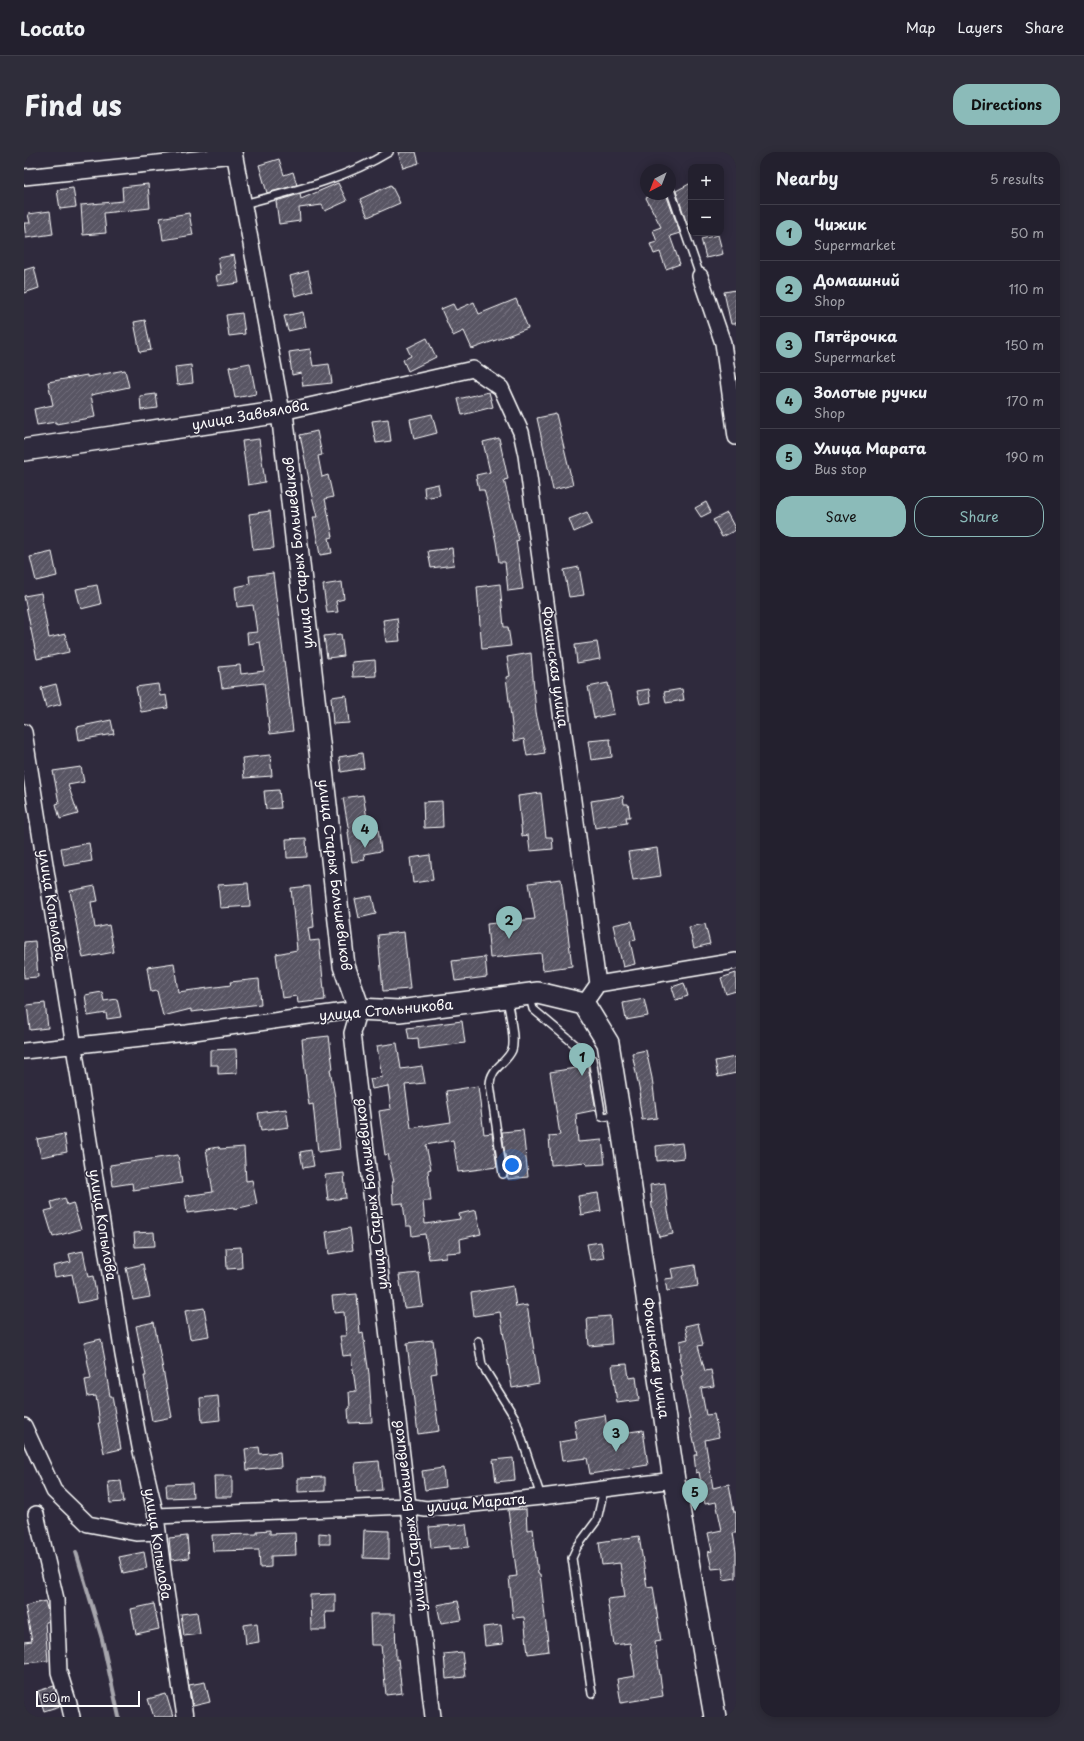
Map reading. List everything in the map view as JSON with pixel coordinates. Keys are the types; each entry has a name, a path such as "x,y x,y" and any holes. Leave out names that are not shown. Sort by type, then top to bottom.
{"main road":[{"name":"улица Завьялова","path":"24,450 282,412"},
{"name":"улица Старых Большевиков","path":"282,412 344,966 359,1009"},
{"name":"улица Стольникова","path":"359,1009 398,1011 538,993 584,1004"},
{"name":"Фокинская улица","path":"584,1004 608,1043 601,1057 620,1115 674,1480 715,1717"}],"street":[{"name":"улица Старых Большевиков","path":"237,153 244,204 282,412"},
{"path":"24,177 237,153"},
{"path":"700,276 723,343 736,437"},
{"name":"улица Завьялова","path":"282,412 473,369"},
{"name":"Фокинская улица","path":"473,369 501,388 521,432 526,455 598,984"},
{"name":"улица Копылова","path":"24,732 124,1355 140,1447 156,1516 185,1717"},
{"path":"584,1004 598,984 736,961"},
{"name":"улица Старых Большевиков","path":"359,1009 352,1033 433,1717"},
{"name":"улица Стольникова","path":"24,1051 187,1033 359,1009"},
{"path":"24,1426 54,1491 88,1524 136,1533 158,1532"},
{"name":"улица Марата","path":"156,1516 407,1506 426,1509 541,1497 674,1480"},
{"path":"36,1514 43,1538 56,1599 59,1672 72,1717"}],"lane":[{"path":"244,204 311,186 377,159 389,152"},
{"path":"674,200 700,276"},
{"path":"530,994 532,1009 601,1057"},
{"path":"502,1174 490,1084 492,1074 508,1056 513,1045 507,997"},
{"path":"478,1341 482,1365 515,1418 541,1497"},
{"path":"592,1694 572,1558 577,1547 597,1520 604,1489"}],"building":[{"path":"398,152 416,152 419,163 403,168"},
{"path":"279,159 284,175 293,172 297,185 267,193 259,165"},
{"path":"338,183 347,201 325,211 322,205 299,208 300,221 279,224 276,201 300,194 301,199"},
{"path":"148,184 150,208 104,213 106,233 83,235 81,205 123,201 122,187"},
{"path":"391,185 400,203 368,217 360,199"},
{"path":"688,185 688,227 676,191"},
{"path":"73,188 76,207 60,209 57,190"},
{"path":"647,200 668,200 680,233 670,236 680,264 666,269 660,252 654,254 650,244 657,242 653,230 661,227"},
{"path":"50,211 53,234 26,238 24,223 30,223 28,214"},
{"path":"189,213 193,235 163,240 160,218"},
{"path":"718,236 723,254 706,258 701,239"},
{"path":"234,255 239,283 218,286 216,275 221,274 218,258"},
{"path":"34,267 39,288 24,293 24,270"},
{"path":"308,271 313,291 295,296 290,276"},
{"path":"736,290 736,324 731,324 724,292"},
{"path":"516,299 528,328 472,349 464,331 453,336 441,309 453,304 456,310 474,302 479,314"},
{"path":"303,312 306,327 288,331 284,316"},
{"path":"242,313 245,334 229,336 226,315"},
{"path":"145,320 151,350 140,352 134,322"},
{"path":"427,338 436,357 408,371 403,360 411,356 407,348"},
{"path":"310,349 313,366 329,364 332,383 303,386 301,373 292,375 289,352"},
{"path":"250,363 256,394 235,398 229,367"},
{"path":"191,365 193,383 177,385 175,367"},
{"path":"125,370 129,387 91,395 95,417 56,424 56,422 37,425 34,409 53,405 48,382"},
{"path":"489,392 493,407 462,415 458,399"},
{"path":"156,394 158,408 141,410 140,396"},
{"path":"432,414 437,433 414,439 410,419"},
{"path":"556,414 573,485 553,490 537,418"},
{"path":"388,419 391,441 376,443 372,421"},
{"path":"317,431 322,455 318,456 322,477 328,475 333,497 325,499 333,537 329,538 332,553 320,555 313,517 317,517 308,480 300,435"},
{"path":"499,438 508,479 504,480 519,540 516,541 523,589 508,591 505,562 499,562 487,501 484,490 479,490 476,475 490,472 483,442"},
{"path":"259,439 265,482 248,485 242,441"},
{"path":"438,484 440,495 425,498 424,487"},
{"path":"706,502 711,512 701,517 695,508"},
{"path":"270,511 274,548 253,550 249,514"},
{"path":"587,512 592,524 574,532 569,519"},
{"path":"727,513 736,530 722,537 713,520"},
{"path":"452,548 454,565 431,568 428,551"},
{"path":"52,552 57,576 36,581 30,557"},
{"path":"579,567 584,595 569,597 564,570"},
{"path":"273,573 293,731 270,734 264,683 222,688 219,667 240,665 241,674 264,671 260,642 248,644 247,633 257,632 253,605 237,607 235,587 250,584 249,576"},
{"path":"342,582 344,599 336,601 338,612 327,613 323,585"},
{"path":"500,584 504,627 508,627 511,646 482,649 477,587"},
{"path":"97,585 101,604 81,609 76,589"},
{"path":"41,593 49,638 65,634 69,652 37,659 24,596"},
{"path":"397,618 400,641 386,642 383,620"},
{"path":"341,634 344,656 327,658 324,636"},
{"path":"597,642 600,659 577,663 575,645"},
{"path":"531,653 536,713 545,753 527,756 524,739 514,741 506,677 510,676 507,657"},
{"path":"375,660 376,676 353,677 352,662"},
{"path":"608,683 614,714 594,718 588,687"},
{"path":"56,684 61,704 46,708 41,688"},
{"path":"158,684 160,696 166,695 168,708 141,712 136,687"},
{"path":"649,689 651,702 640,704 637,691"},
{"path":"682,689 684,700 666,703 664,692"},
{"path":"346,695 349,723 333,724 331,697"},
{"path":"111,720 114,734 79,740 77,727"},
{"path":"610,739 612,757 591,760 588,741"},
{"path":"362,753 364,768 341,772 339,757"},
{"path":"270,755 272,776 244,778 242,758"},
{"path":"81,767 84,782 68,785 78,814 60,819 56,804 59,803 53,771"},
{"path":"279,790 281,808 266,809 264,791"},
{"path":"541,793 546,837 552,837 553,849 530,851 528,835 522,836 518,796"},
{"path":"363,795 369,830 378,828 381,851 364,854 365,860 352,862 349,832 343,798"},
{"path":"623,796 624,804 628,804 630,817 626,817 627,823 595,828 591,801"},
{"path":"442,801 443,827 424,828 423,802"},
{"path":"306,838 307,857 287,858 286,839"},
{"path":"89,843 92,861 64,866 61,848"},
{"path":"657,848 661,876 633,880 628,852"},
{"path":"430,855 433,880 413,883 410,858"},
{"path":"561,879 572,966 543,970 541,953 490,958 487,924 535,919 529,883"},
{"path":"248,883 250,906 220,908 218,885"},
{"path":"95,886 98,901 91,902 95,928 109,925 114,952 83,958 70,891"},
{"path":"310,886 314,927 308,928 310,941 319,940 325,1000 298,1003 297,996 282,998 276,954 297,950 291,888"},
{"path":"372,896 376,914 359,918 355,899"},
{"path":"632,921 636,940 630,941 635,964 623,967 613,925"},
{"path":"705,924 710,944 694,948 689,927"},
{"path":"404,932 410,989 383,991 378,935"},
{"path":"35,941 38,977 24,978 24,942"},
{"path":"485,957 487,977 455,981 452,961"},
{"path":"174,963 178,992 231,985 230,982 259,979 261,1004 191,1012 191,1009 163,1016 157,991 151,992 147,967"},
{"path":"736,973 736,991 726,994 721,978"},
{"path":"684,983 688,996 676,1000 672,987"},
{"path":"102,992 104,1001 117,999 121,1017 107,1019 106,1013 88,1016 85,995"},
{"path":"644,999 648,1016 626,1020 623,1003"},
{"path":"45,1003 48,1028 30,1030 27,1005"},
{"path":"462,1021 465,1043 419,1049 418,1038 409,1039 407,1028"},
{"path":"329,1036 333,1069 330,1069 335,1097 340,1149 318,1152 313,1104 309,1105 307,1091 302,1039"},
{"path":"397,1043 401,1069 422,1066 425,1083 405,1085 411,1128 451,1122 446,1091 478,1086 484,1134 492,1133 497,1167 458,1172 453,1140 426,1145 431,1169 428,1170 431,1201 423,1201 425,1224 460,1219 459,1214 476,1210 481,1234 460,1239 461,1252 446,1253 446,1257 429,1259 425,1234 412,1236 411,1226 406,1226 403,1203 393,1204 392,1182 394,1182 388,1154 385,1155 379,1111 391,1109 388,1086 372,1089 370,1079 382,1077 377,1046"},
{"path":"236,1049 237,1073 218,1074 218,1065 210,1065 210,1050"},
{"path":"646,1050 652,1078 657,1118 642,1120 639,1098 641,1098 632,1053"},
{"path":"735,1057 736,1073 718,1077 715,1061"},
{"path":"588,1066 596,1110 576,1114 578,1142 602,1140 605,1164 587,1165 586,1162 551,1165 549,1136 560,1135 550,1072"},
{"path":"286,1109 289,1127 261,1131 258,1113"},
{"path":"523,1130 528,1177 508,1179 502,1132"},
{"path":"64,1134 67,1152 41,1157 37,1139"},
{"path":"682,1143 684,1158 657,1161 656,1146"},
{"path":"219,1147 220,1149 244,1147 246,1181 252,1180 257,1204 234,1209 234,1207 187,1213 185,1196 213,1192 206,1149"},
{"path":"311,1150 314,1166 303,1168 300,1152"},
{"path":"178,1155 182,1183 133,1190 132,1183 113,1186 110,1165"},
{"path":"344,1173 346,1198 328,1200 325,1175"},
{"path":"665,1183 668,1211 673,1234 659,1237 652,1207 650,1185"},
{"path":"598,1193 601,1211 581,1215 578,1196"},
{"path":"65,1198 67,1205 73,1203 81,1229 53,1237 45,1211 53,1209 51,1202"},
{"path":"350,1228 353,1250 329,1254 326,1232"},
{"path":"154,1232 155,1246 135,1247 134,1233"},
{"path":"601,1242 604,1258 590,1260 587,1244"},
{"path":"241,1247 242,1268 227,1269 226,1248"},
{"path":"83,1251 88,1277 93,1276 97,1299 78,1303 72,1274 55,1277 53,1266 71,1262 69,1254"},
{"path":"143,1264 150,1297 133,1300 126,1268"},
{"path":"695,1265 698,1286 667,1291 665,1279 673,1278 671,1269"},
{"path":"419,1273 423,1306 404,1308 399,1275"},
{"path":"513,1286 516,1307 527,1305 539,1383 512,1388 500,1312 474,1316 471,1293"},
{"path":"357,1294 360,1334 363,1333 369,1374 372,1422 349,1423 349,1392 356,1391 351,1355 343,1356 340,1336 346,1336 344,1312 334,1313 332,1296"},
{"path":"204,1308 209,1336 190,1339 185,1311"},
{"path":"610,1316 612,1344 589,1346 587,1318"},
{"path":"154,1322 172,1417 152,1421 144,1376 146,1376 136,1326"},
{"path":"698,1323 703,1345 698,1346 705,1371 711,1370 714,1386 701,1388 706,1415 714,1414 719,1437 705,1440 713,1488 729,1484 734,1512 736,1512 736,1533 733,1533 736,1552 736,1578 724,1580 722,1568 712,1569 708,1552 712,1551 708,1533 722,1530 716,1502 705,1504 699,1472 696,1473 694,1455 697,1455 681,1376 683,1375 679,1357 681,1357 680,1341 688,1339 685,1326"},
{"path":"101,1339 110,1396 112,1396 121,1449 104,1453 98,1423 100,1423 96,1396 88,1397 85,1380 91,1379 84,1343"},
{"path":"433,1340 437,1373 431,1374 439,1431 418,1434 407,1343"},
{"path":"627,1364 629,1378 636,1377 639,1400 617,1403 612,1365"},
{"path":"218,1396 220,1420 202,1422 200,1398"},
{"path":"605,1415 608,1435 643,1430 648,1465 590,1474 587,1458 562,1461 559,1442 577,1439 574,1420"},
{"path":"259,1447 260,1454 280,1452 281,1467 247,1470 245,1449"},
{"path":"513,1458 515,1480 496,1482 493,1460"},
{"path":"379,1461 382,1490 357,1492 355,1463"},
{"path":"443,1468 445,1487 425,1490 422,1471"},
{"path":"214,1476 232,1476 232,1497 215,1497"},
{"path":"325,1477 325,1491 298,1492 298,1478"},
{"path":"121,1481 124,1502 110,1503 108,1482"},
{"path":"192,1483 193,1497 167,1498 166,1484"},
{"path":"526,1509 527,1530 533,1529 549,1651 528,1654 524,1617 513,1618 509,1577 517,1576 508,1510"},
{"path":"466,1524 469,1547 449,1549 449,1546 431,1548 429,1527"},
{"path":"270,1530 270,1534 295,1533 296,1555 271,1556 271,1567 260,1568 259,1550 213,1551 212,1535 257,1534 257,1531"},
{"path":"364,1530 389,1531 389,1559 363,1558"},
{"path":"319,1533 330,1534 330,1544 319,1544"},
{"path":"187,1536 189,1558 171,1560 169,1538"},
{"path":"639,1536 647,1587 653,1586 661,1641 655,1642 663,1696 621,1703 617,1679 635,1676 630,1643 614,1645 607,1599 625,1597 620,1563 602,1565 599,1542"},
{"path":"144,1552 147,1568 123,1573 119,1557"},
{"path":"335,1594 335,1612 325,1612 326,1630 311,1630 310,1595"},
{"path":"45,1601 48,1612 48,1621 45,1622 48,1661 24,1663 24,1642 32,1641 25,1606"},
{"path":"458,1601 462,1620 441,1623 437,1605"},
{"path":"154,1604 159,1629 136,1634 131,1609"},
{"path":"197,1612 200,1634 184,1636 181,1614"},
{"path":"370,1614 395,1614 396,1660 398,1659 402,1693 386,1695 381,1645 371,1645"},
{"path":"257,1623 259,1642 246,1644 244,1625"},
{"path":"501,1625 503,1644 485,1646 483,1627"},
{"path":"462,1652 465,1677 446,1679 444,1654"},
{"path":"205,1682 210,1702 193,1706 189,1685"},
{"path":"54,1686 60,1706 44,1711 38,1691"},
{"path":"166,1694 173,1717 154,1717 148,1699"}],"waterway":[{"path":"76,1552 102,1639 119,1717"}],"place":[{"name":"Золотые ручки","path":"365,848"},
{"name":"Домашний","path":"509,939"},
{"name":"Чижик","path":"582,1076"},
{"name":"Пятёрочка","path":"616,1452"},
{"name":"Улица Марата","path":"695,1511"}]}
